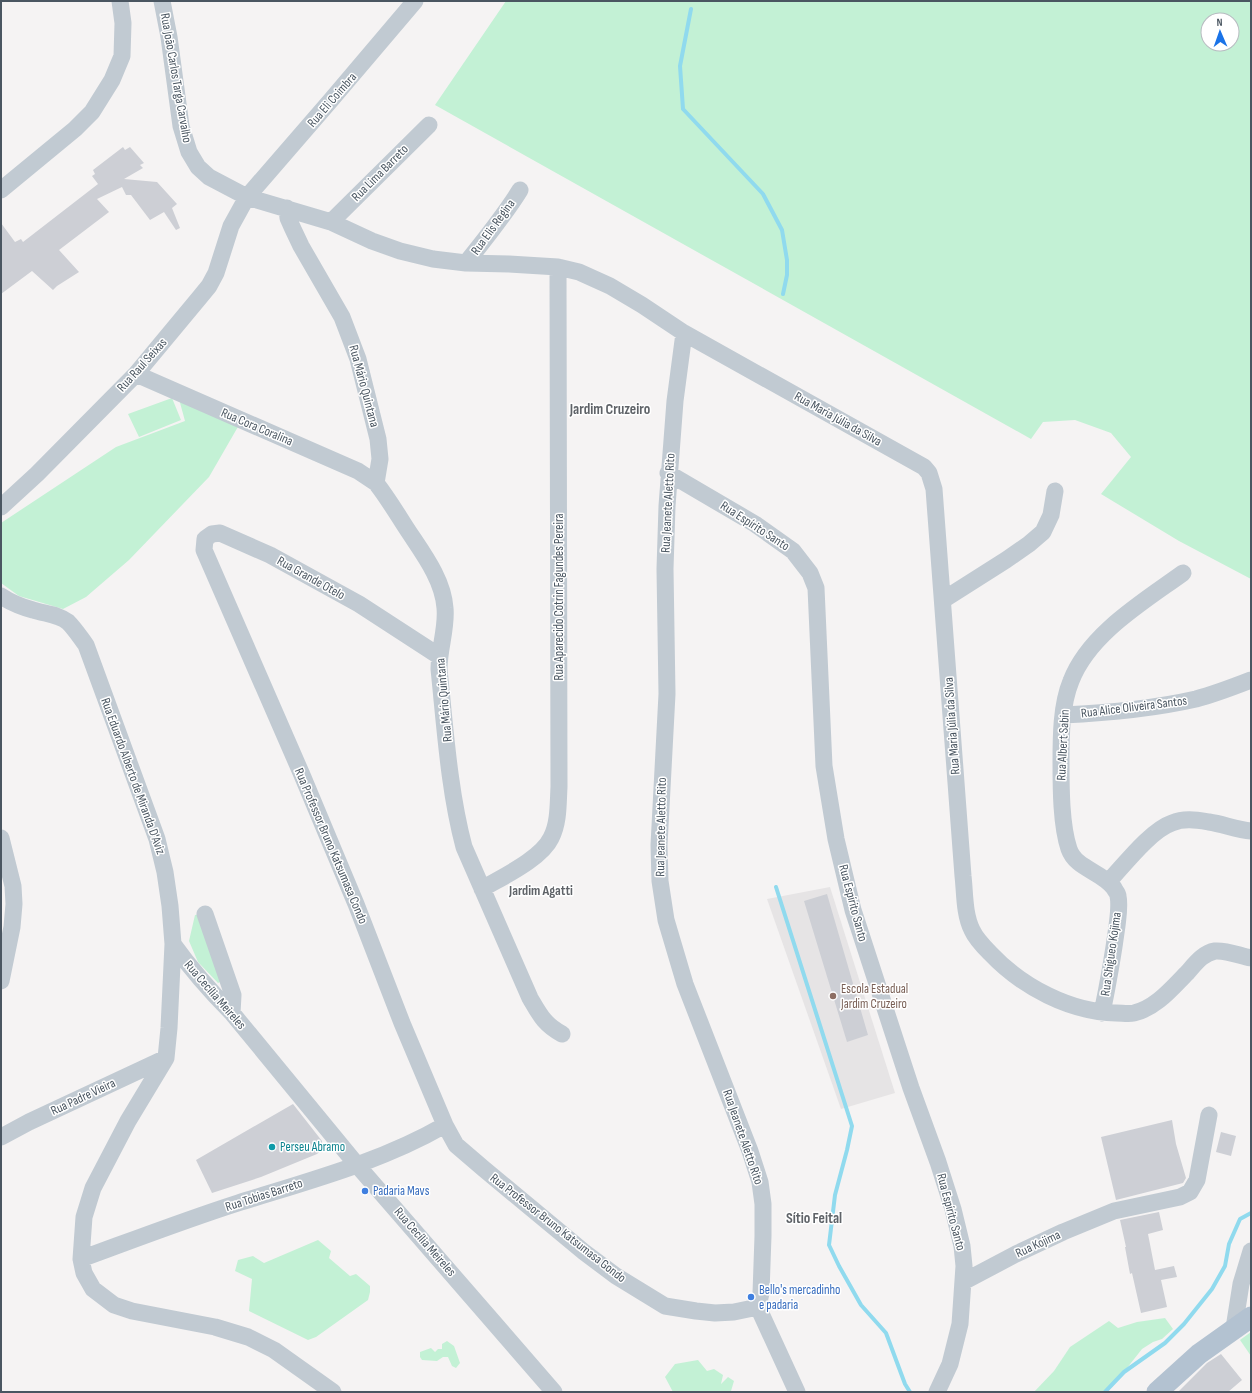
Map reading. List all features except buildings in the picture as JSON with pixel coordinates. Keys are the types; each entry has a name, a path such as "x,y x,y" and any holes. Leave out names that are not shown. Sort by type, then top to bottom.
{"main road":[{"path":"1157,1392 1199,1354 1251,1317"}],"street":[{"path":"1,190 75,129 92,112 112,80 122,56 123,23 120,1"},
{"name":"Rua João Carlos Targa Carvalho","path":"162,1 169,37 181,126 189,152 198,167 209,177 246,197 331,222 372,241 400,251 433,259 466,263"},
{"name":"Rua Eli Coimbra","path":"246,197 415,1"},
{"name":"Rua Lima Barreto","path":"331,222 429,125"},
{"name":"Rua Elis Regina","path":"466,263 508,210 520,190"},
{"name":"Rua Raul Seixas","path":"1,507 37,474 136,374 209,286 216,273 231,226 246,197"},
{"name":"Rua Mário Quintana","path":"287,208 288,218 300,246 342,317 358,359 378,439 380,459 376,483 390,501 428,561 441,587 445,609 439,656 439,669 453,798 458,828 464,847 530,998 543,1020 553,1029 562,1034"},
{"name":"Rua Maria Júlia da Silva","path":"466,263 558,267 579,272 610,286 684,333 924,467 929,473 934,489 963,876 968,916 971,929 978,940 1012,974 1042,992 1076,1006 1102,1013 1133,1014 1146,1008 1168,993 1208,953 1223,951 1251,958"},
{"name":"Rua Aparecido Cotrin Fagundes Pereira","path":"482,889 533,858 545,848 552,838 557,818 559,787 558,267"},
{"name":"Rua Jeanete Aletto Rito","path":"684,333 668,473 665,569 667,694 659,844 660,881 666,920 685,984 748,1143 760,1182 764,1204 761,1283 758,1307"},
{"name":"Rua Cora Coralina","path":"136,374 358,471 376,483"},
{"name":"Rua Espírito Santo","path":"668,473 755,524 793,551 810,573 816,588 824,766 836,839 853,910 911,1088 938,1162 953,1209 962,1246 964,1266 960,1324 950,1364 937,1392"},
{"path":"943,600 1006,560 1043,532 1052,515 1055,491"},
{"name":"Rua Grande Otelo","path":"212,570 204,550 205,539 212,534 220,533 270,555 358,604 439,656"},
{"name":"Rua Professor Bruno Katsumasa Condo","path":"212,570 302,775 356,904 402,1023 445,1125"},
{"name":"Rua Albert Sabin","path":"1118,895 1108,881 1074,860 1070,851 1065,832 1061,785 1062,715 1070,682 1084,656 1105,632 1183,573"},
{"name":"Rua Eduardo Alberto de Miranda D'Aviz","path":"1,596 6,600 26,608 53,614 67,621 86,645 157,839 165,872 170,906 173,944 166,1058"},
{"name":"Rua Alice Oliveira Santos","path":"1062,715 1110,712 1196,699 1251,680"},
{"path":"1108,881 1153,834 1165,825 1172,822 1191,820 1210,822 1251,831"},
{"path":"1,838 13,886 14,904 12,927 2,978"},
{"name":"Rua Shigueo Kojima","path":"1102,1013 1113,959 1118,917 1118,895"},
{"path":"205,914 233,995 232,1013"},
{"name":"Rua Cecília Meireles","path":"173,944 191,969 232,1013 357,1165 554,1392"},
{"path":"166,1058 128,1120 93,1188 84,1218 81,1259 84,1273 93,1289 114,1305 132,1311 215,1327 248,1337 274,1350 333,1392"},
{"name":"Rua Padre Vieira","path":"1,1137 29,1122 166,1058"},
{"name":"Rua Kojima","path":"963,1282 1063,1232 1114,1211 1180,1197 1190,1192 1197,1180 1209,1115"},
{"name":"Rua Professor Bruno Katsumasa Gondo","path":"445,1125 456,1145 584,1252 616,1276 665,1306 714,1313 734,1312 758,1307"},
{"name":"Rua Tobias Barreto","path":"81,1259 228,1206 357,1165 421,1139 445,1125"},
{"path":"1234,1328 1241,1284 1251,1251"},
{"path":"758,1307 797,1392"}],"shaded area":[{"name":"Escola Estadual Jardim Cruzeiro","path":"830,887 895,1093 841,1109 767,899"}],"green space":[{"path":"506,1 1251,1 1251,579 1179,541 1101,494 1131,457 1111,433 1075,420 1043,422 1031,439 435,105"},
{"path":"172,398 181,420 139,437 128,414"},
{"path":"179,399 239,425 209,477 129,560 86,597 63,609 19,596 1,583 1,523 116,447 185,421"},
{"path":"204,914 226,979 218,983 198,962 189,941 195,915"},
{"path":"318,1240 331,1251 329,1258 350,1276 356,1274 370,1286 370,1292 368,1300 316,1337 308,1340 249,1311 252,1279 235,1271 238,1260 253,1256 264,1263"},
{"path":"1165,1318 1173,1329 1162,1339 1153,1342 1142,1349 1112,1387 1105,1392 1034,1392 1054,1371 1070,1347 1109,1321 1118,1328 1137,1322"},
{"path":"1251,1332 1251,1356 1240,1340"},
{"path":"447,1341 454,1346 460,1363 456,1368 452,1366 448,1357 443,1357 437,1361 422,1360 420,1357 420,1352 431,1348 435,1352 438,1349 442,1349 442,1344"},
{"path":"698,1360 707,1371 714,1369 723,1375 721,1384 728,1377 734,1381 731,1391 673,1392 665,1377 675,1364"}],"waterway":[{"path":"691,9 680,66 683,109 763,194 782,230 787,260 787,275 783,294"},
{"path":"776,887 852,1126 835,1195 829,1245 861,1305 886,1333 905,1384 910,1392"},
{"path":"1105,1392 1124,1372 1165,1343 1184,1324 1212,1289 1225,1266 1229,1244 1240,1219 1251,1213"}],"place":[{"name":"Escola Estadual Jardim Cruzeiro","path":"833,996"},
{"name":"Perseu Abramo","path":"272,1147"},
{"name":"Padaria Mavs","path":"365,1191"},
{"name":"Bello's mercadinho e padaria","path":"751,1297"}],"district":[{"name":"Jardim Cruzeiro","path":"610,409"},
{"name":"Jardim Agatti","path":"541,890"},
{"name":"Sítio Feital","path":"814,1218"}]}
